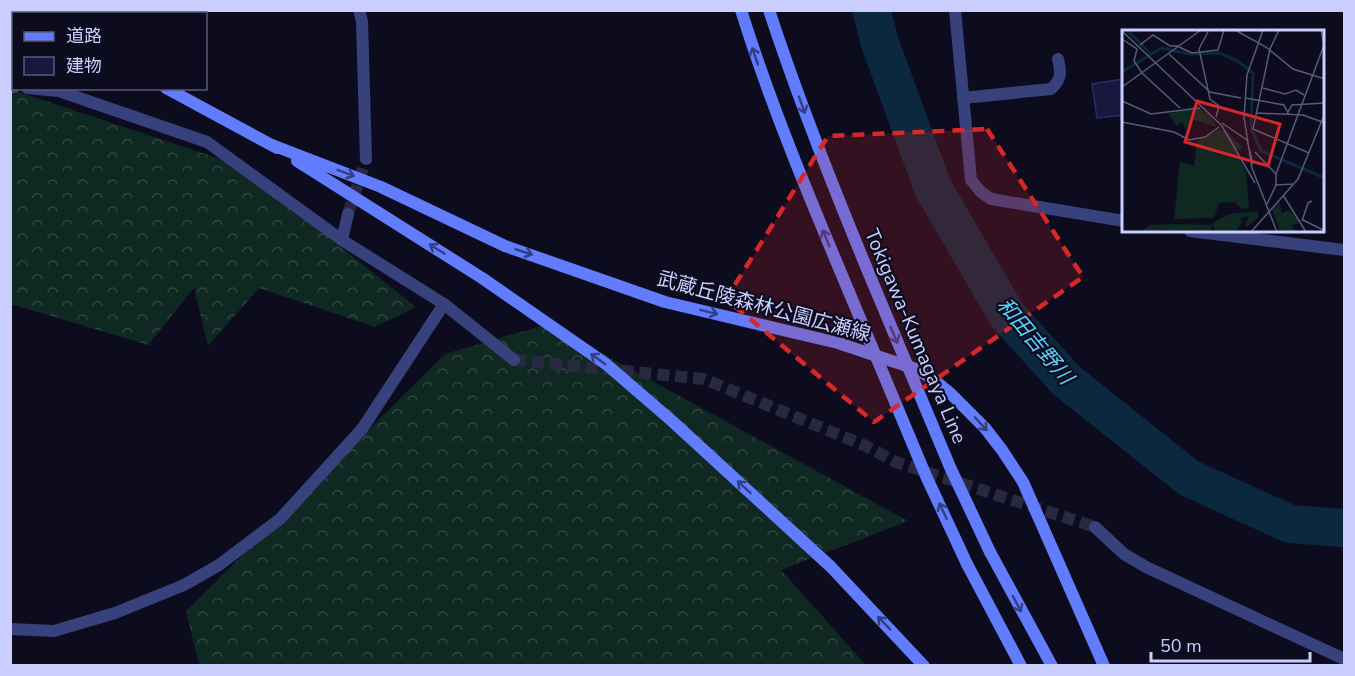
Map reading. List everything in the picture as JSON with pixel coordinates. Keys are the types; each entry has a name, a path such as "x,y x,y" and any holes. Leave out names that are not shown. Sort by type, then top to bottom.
{"main road":[{"path":"741,10 782,129 926,476 967,564 1021,666"},
{"name":"Tokigawa-Kumagaya Line","path":"769,10 831,182 950,467 990,552 1052,666"},
{"name":"武蔵丘陵森林公園広瀬線","path":"170,90 272,145 482,278 606,364 672,421 831,567 924,666"},
{"name":"武蔵丘陵森林公園広瀬線","path":"272,145 381,187 505,246 665,302 838,344 916,369 934,380 985,429 1023,482 1104,666"}],"street":[{"path":"359,10 362,21 366,159"},
{"path":"955,10 971,180 991,200 1122,221"},
{"path":"963,98 1051,89 1058,83 1061,74 1058,59"},
{"path":"48,90 59,91 207,142 342,240 444,304 514,360"},
{"path":"342,240 348,214"},
{"path":"1198,232 1344,250"},
{"path":"10,629 54,631 116,613 184,585 219,565 280,519 362,429 444,304"},
{"path":"1095,527 1124,554 1146,567 1344,659"}],"highlighted area":[{"path":"987,129 1083,277 874,422 726,299 828,136"}],"green space":[{"path":"10,89 238,165 416,307 375,327 259,288 208,346 194,288 148,345 11,304"},
{"path":"548,324 908,521 781,570 866,665 199,665 186,611 445,354"}],"building":[{"path":"1122,79 1122,115 1097,118 1092,84"}],"waterway":[{"name":"和田吉野川","path":"871,10 881,46 933,188 1007,315 1067,381 1189,478 1290,524 1344,528"}],"tunnel":[{"path":"348,214 366,159"},
{"path":"514,360 704,379 866,446 896,462 1095,527"}]}
